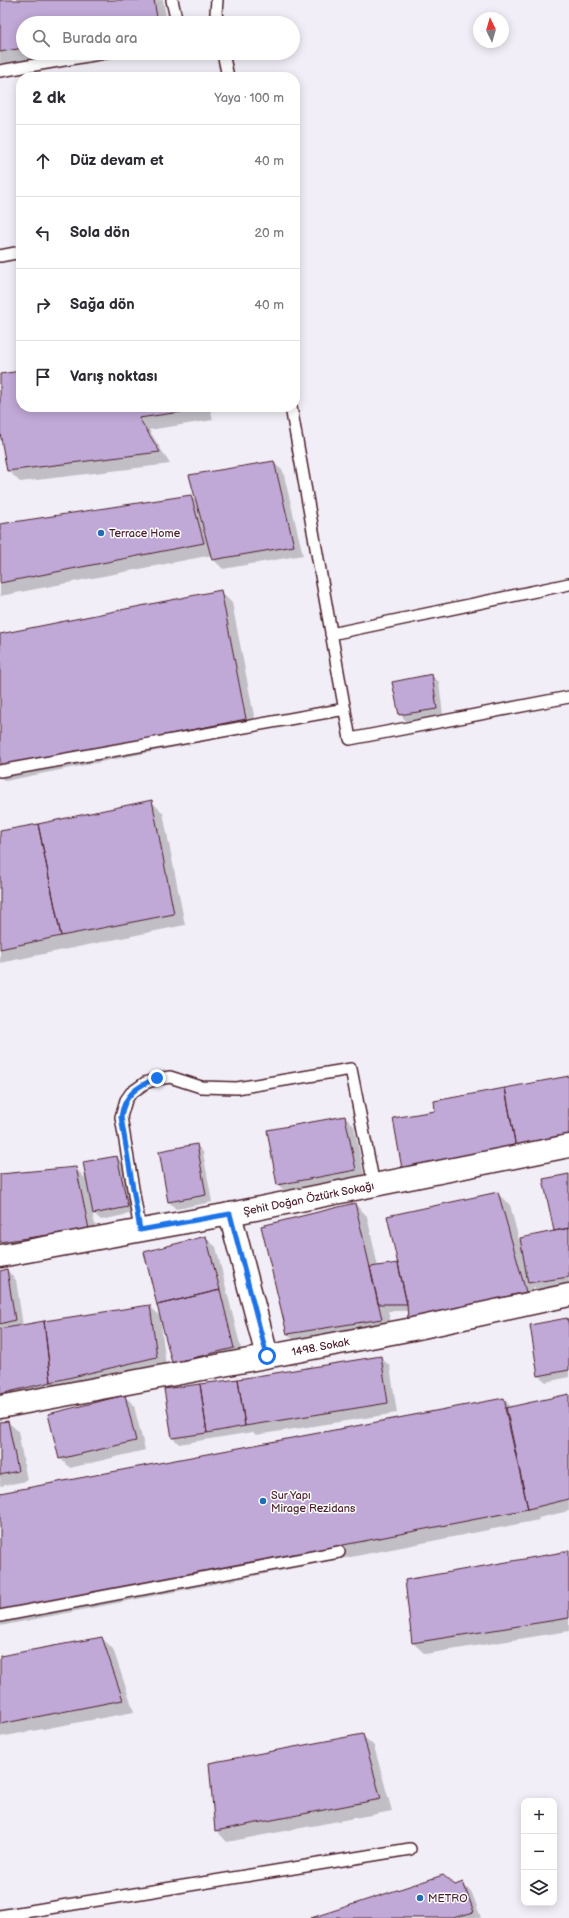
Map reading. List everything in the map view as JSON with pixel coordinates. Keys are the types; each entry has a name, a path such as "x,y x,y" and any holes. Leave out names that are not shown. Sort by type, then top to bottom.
{"street":[{"name":"Şehit Doğan Öztürk Sokağı","path":"0,1256 230,1214 569,1146"},
{"path":"230,1214 267,1356"},
{"name":"1498. Sokak","path":"0,1407 413,1329 569,1295"}],"lane":[{"path":"172,0 175,16"},
{"path":"217,0 217,16"},
{"path":"0,71 64,60"},
{"path":"224,60 227,72"},
{"path":"0,256 16,253"},
{"path":"292,412 350,739 569,697"},
{"path":"331,634 569,584"},
{"path":"0,771 344,709"},
{"path":"140,1230 121,1117 126,1100 131,1093 145,1083 157,1078 170,1076 201,1087 237,1088 351,1069 374,1185"},
{"path":"0,1616 339,1552"},
{"path":"0,1916 410,1849"}],"building":[{"path":"0,0 154,0 157,16 16,16 16,49 0,52"},
{"path":"16,372 16,412 181,412 139,418 160,452 7,471 0,433 0,374"},
{"path":"274,461 294,546 212,560 189,475"},
{"name":"Terrace Home","path":"191,495 204,543 0,583 0,524"},
{"path":"221,590 246,719 0,768 0,634"},
{"path":"432,674 437,709 399,715 392,682"},
{"path":"152,800 174,914 61,936 38,824"},
{"path":"38,824 61,936 0,949 0,831"},
{"path":"569,1076 569,1138 516,1148 505,1088"},
{"path":"505,1088 516,1148 402,1169 393,1118 435,1111 434,1101"},
{"path":"345,1116 356,1170 277,1185 267,1130"},
{"path":"197,1144 206,1195 168,1202 159,1151"},
{"path":"117,1156 128,1207 93,1214 83,1162"},
{"path":"76,1167 89,1229 0,1242 0,1174"},
{"path":"569,1174 569,1228 554,1231 543,1179"},
{"path":"498,1192 528,1299 408,1321 407,1304 387,1216"},
{"path":"355,1203 382,1319 287,1334 261,1226"},
{"path":"569,1228 569,1277 528,1283 520,1238"},
{"path":"206,1236 220,1290 157,1305 144,1252"},
{"path":"398,1263 407,1304 378,1304 370,1267"},
{"path":"7,1269 15,1320 0,1324 0,1271"},
{"path":"220,1290 234,1348 172,1363 157,1305"},
{"path":"150,1305 157,1357 51,1382 44,1321"},
{"path":"567,1318 569,1326 569,1370 538,1376 530,1325"},
{"path":"44,1321 51,1382 0,1394 0,1329"},
{"path":"381,1356 388,1403 245,1426 238,1379"},
{"path":"238,1379 245,1426 207,1433 200,1384"},
{"path":"200,1384 207,1433 172,1438 164,1389"},
{"path":"569,1394 569,1499 528,1509 505,1408"},
{"path":"125,1395 136,1441 59,1459 48,1414"},
{"name":"Sur Yapı Mirage Rezidans","path":"504,1398 528,1509 0,1612 0,1493"},
{"path":"8,1421 18,1471 0,1475 0,1422"},
{"path":"569,1551 569,1618 412,1643 405,1580"},
{"path":"102,1637 123,1700 0,1724 0,1656"},
{"path":"363,1734 381,1799 215,1831 209,1763"},
{"name":"METRO","path":"443,1875 455,1885 463,1882 474,1912 453,1918 311,1918"}],"place":[{"name":"Terrace Home","path":"101,533"},
{"name":"Sur Yapı Mirage Rezidans","path":"263,1501"},
{"name":"METRO","path":"420,1898"}],"route":[{"path":"157,1078 137,1087 126,1100 122,1108 122,1126 140,1230 230,1214 267,1356"}]}
